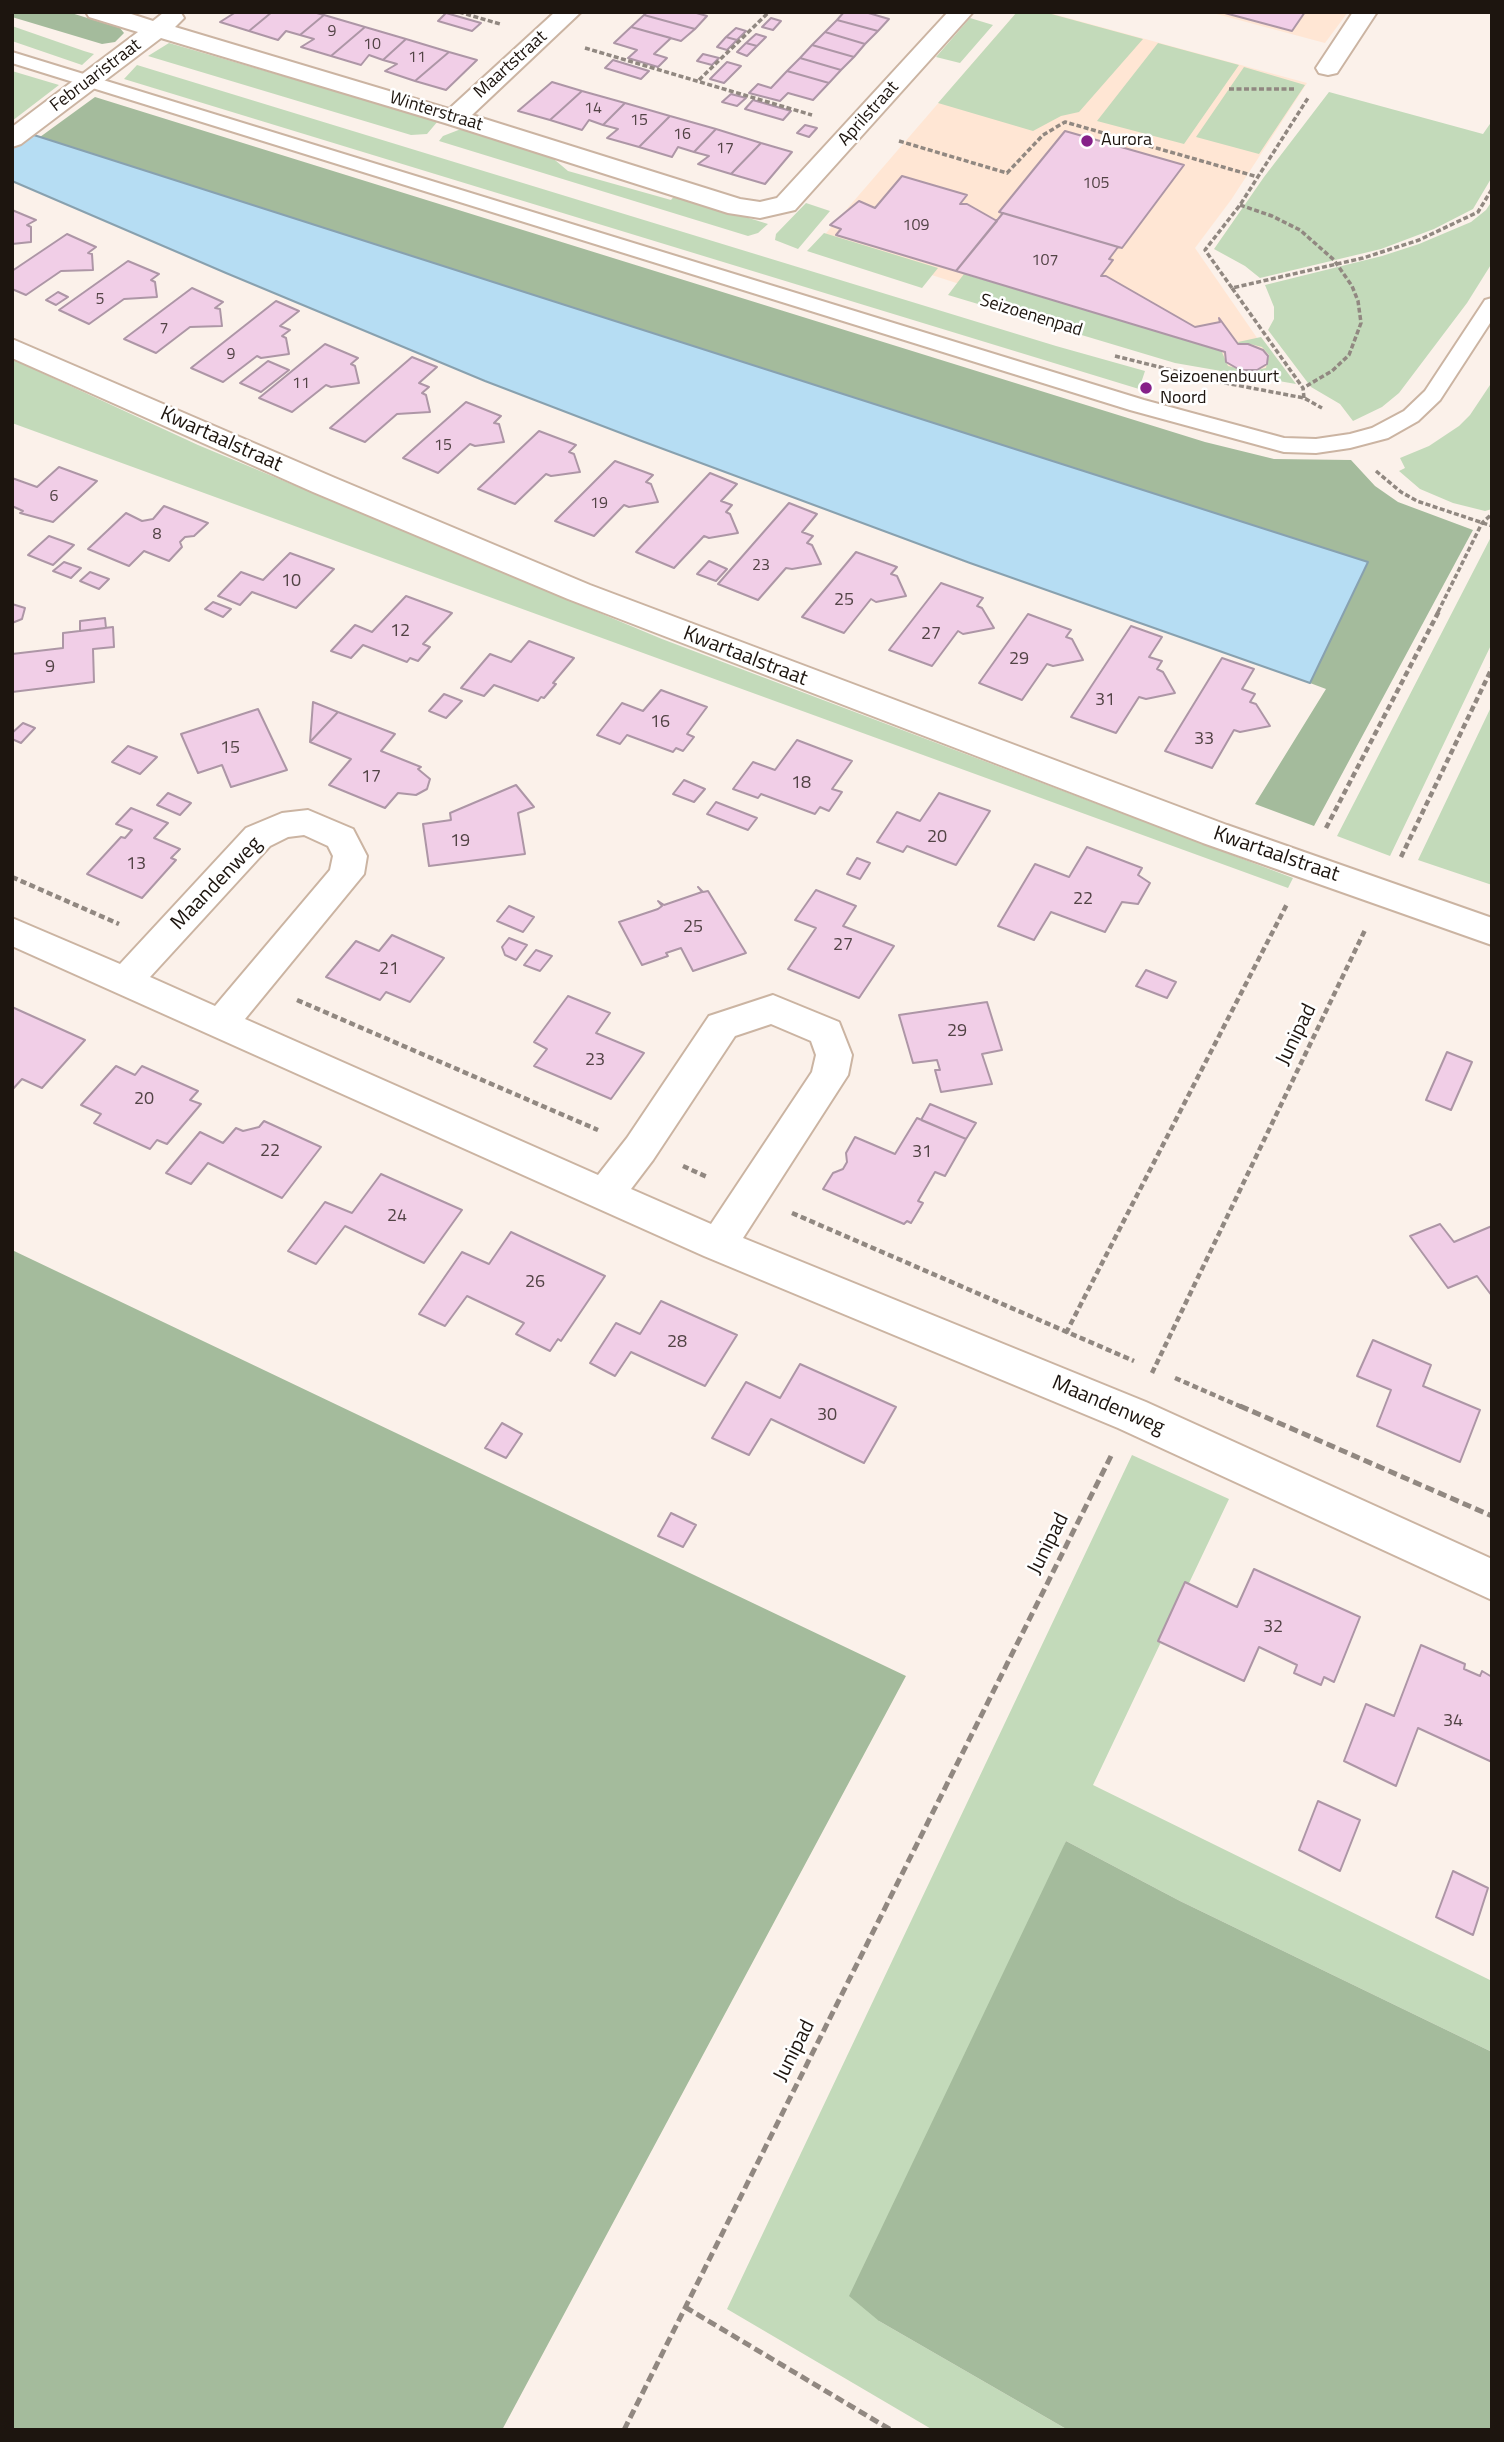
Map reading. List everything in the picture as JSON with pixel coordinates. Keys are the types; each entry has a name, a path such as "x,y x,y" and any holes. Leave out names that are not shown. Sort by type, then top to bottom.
{"street":[{"name":"Winterstraat","path":"98,12 454,118 737,207 760,211 773,209"},
{"name":"Februaristraat","path":"12,139 179,12"},
{"name":"Maartstraat","path":"454,118 569,12"},
{"name":"Aprilstraat","path":"773,209 786,204 961,12"},
{"path":"1328,68 1365,12"},
{"name":"Kwartaalstraat","path":"12,347 324,485 579,592 803,680 1307,867 1492,932"},
{"name":"Maandenweg","path":"126,980 258,837 282,825 308,822 341,838 350,856 348,874 222,1022"},
{"name":"Maandenweg","path":"12,931 222,1022 718,1245 1132,1415 1492,1580"},
{"path":"605,1195 640,1149 722,1026 750,1014 774,1009 826,1032 834,1055 830,1075 718,1245"}],"lane":[{"path":"12,57 1137,405 1284,445 1316,446 1350,441 1380,433 1411,416 1433,395 1492,303"}],"path":[{"path":"459,12 857,128"},
{"path":"699,81 769,12"},
{"path":"1108,354 1168,371 1304,398 1303,387 1205,250 1240,205 1328,68"},
{"path":"1229,89 1314,89"},
{"path":"899,141 1007,173 1043,135 1065,122 1258,177"},
{"path":"1232,288 1397,247 1478,212 1492,189"},
{"path":"1240,205 1287,222 1328,254 1358,301 1361,323 1354,344 1341,364 1303,387"},
{"path":"1066,1333 1403,682 1482,523 1492,514"},
{"path":"1482,523 1492,526"},
{"name":"Junipad","path":"624,2430 1132,1415 1492,668"},
{"path":"685,2307 891,2430"}],"shaded area":[{"name":"Aurora","path":"1017,12 1046,12 1307,83 1231,200 1195,248 1282,374 1227,371 821,239"},
{"path":"1209,12 1348,12 1325,43"}],"green space":[{"path":"12,12 68,12 120,28 124,33 115,42 102,44 12,17"},
{"path":"1017,12 1044,12 1143,39 1079,112 1061,116 1033,131 938,103"},
{"path":"970,18 993,25 960,63 936,57"},
{"path":"12,26 94,54 82,65 12,41"},
{"path":"169,43 438,121 427,134 411,135 148,56"},
{"path":"1158,43 1239,65 1184,144 1097,121"},
{"path":"137,65 1145,371 1139,389 124,79"},
{"path":"1244,67 1305,85 1259,154 1196,137"},
{"path":"12,71 59,85 12,121"},
{"path":"1329,92 1483,134 1492,121 1492,177 1473,209 1434,229 1381,249 1260,278 1245,266 1214,249 1264,177"},
{"path":"95,97 1205,442 1274,459 1351,460 1375,486 1398,502 1473,530 1314,826 1255,804 1326,689 1310,683 1367,562 40,137"},
{"path":"461,129 549,155 568,171 671,200 675,195 768,224 758,233 748,236 439,141 443,136"},
{"path":"1492,201 1492,263 1467,303 1399,393 1382,407 1353,421 1340,404 1311,387 1268,330 1274,319 1274,307 1265,285 1419,244 1471,222 1486,210"},
{"path":"806,203 830,211 798,249 775,240 776,234"},
{"path":"824,233 938,268 922,288 807,251"},
{"path":"964,274 1221,350 1228,366 1251,371 1266,368 1269,355 1262,347 1250,344 1241,347 1238,342 1261,337 1296,384 1175,363 948,295"},
{"path":"12,359 198,445 662,639 1293,878 1288,888 12,423"},
{"path":"1492,382 1492,509 1485,511 1453,503 1420,489 1399,471 1405,468 1400,458 1429,446 1459,426 1470,415"},
{"path":"1492,535 1492,643 1390,856 1337,836"},
{"path":"1492,705 1492,885 1418,860"},
{"path":"12,1250 906,1676 502,2430 12,2430"},
{"path":"1132,1455 1229,1499 1093,1785 1492,1981 1492,2052 1180,1901 1066,1841 879,2321 1068,2430 933,2430 727,2309"},
{"path":"1066,1841 1180,1901 1492,2052 1492,2430 1068,2430 879,2321 849,2296"}],"water":[{"path":"12,128 1368,562 1310,683 970,563 639,440 485,381 226,273 12,181"}],"building":[{"path":"236,12 272,12 249,31 220,22"},
{"path":"272,12 313,12 324,15 300,35 286,31 278,40 249,31"},
{"path":"647,12 693,12 707,16 695,29 644,15"},
{"path":"844,12 865,12 889,19 878,31 837,20"},
{"path":"1221,12 1305,12 1292,31"},
{"path":"446,13 481,23 472,31 438,21"},
{"path":"324,15 365,27 331,56 301,47 314,39 300,35"},
{"path":"644,15 695,29 681,41 631,27"},
{"path":"771,18 781,21 773,30 762,27"},
{"path":"837,20 878,31 865,44 825,32"},
{"path":"365,27 406,39 383,60 369,55 361,65 331,56"},
{"path":"631,27 671,38 654,54 667,58 658,67 628,58 637,50 614,43"},
{"path":"736,28 746,31 737,40 726,37"},
{"path":"825,32 865,44 854,57 812,45"},
{"path":"756,34 766,37 757,46 746,43"},
{"path":"726,37 737,40 727,50 717,47"},
{"path":"406,39 449,52 415,81 385,71 397,64 383,60"},
{"path":"746,43 757,46 747,56 737,52"},
{"path":"812,45 854,57 841,70 800,58"},
{"path":"449,52 477,60 446,90 415,81"},
{"path":"703,54 719,58 712,65 697,61"},
{"path":"800,58 841,70 829,83 787,71"},
{"path":"613,60 649,71 641,79 605,68"},
{"path":"727,62 741,66 724,83 710,79"},
{"path":"787,71 829,83 813,100 788,93 780,101 749,93 758,84 771,88"},
{"path":"552,82 582,91 550,120 518,111"},
{"path":"582,91 625,103 603,125 589,120 582,130 550,120"},
{"path":"731,94 746,98 737,106 722,102"},
{"path":"753,100 791,111 783,120 745,109"},
{"path":"625,103 670,116 639,147 607,138 618,129 603,125"},
{"path":"670,116 716,129 694,152 678,147 672,157 639,147"},
{"path":"805,125 817,128 809,137 797,133"},
{"path":"716,129 761,143 731,174 698,164 709,156 694,152"},
{"path":"1065,131 1184,165 1122,248 999,212"},
{"path":"761,143 792,152 765,184 731,174"},
{"path":"902,176 967,195 960,204 967,204 997,221 956,271 836,235 841,229 830,225 859,201 875,208"},
{"path":"12,210 36,220 27,225 31,227 31,242 12,244"},
{"path":"1003,213 1118,247 1109,259 1113,260 1101,276 1106,276 1195,327 1220,322 1219,318 1238,344 1248,344 1263,350 1268,356 1267,364 1257,370 1240,370 1226,362 1225,352 956,271"},
{"path":"67,234 96,247 88,253 92,254 93,270 61,271 26,295 12,289 12,271"},
{"path":"128,261 159,274 151,280 155,282 157,297 124,299 89,324 59,310"},
{"path":"192,288 223,302 215,308 220,309 222,326 190,327 156,353 124,339"},
{"path":"58,292 68,297 56,305 46,300"},
{"path":"276,301 299,311 280,326 290,330 282,336 286,338 289,354 261,358 257,356 223,382 191,368"},
{"path":"325,344 358,358 351,364 355,366 359,383 331,387 326,385 292,412 259,398"},
{"path":"412,357 437,367 419,383 429,387 422,393 426,395 430,412 397,414 365,442 330,428"},
{"path":"268,361 289,370 261,392 240,383"},
{"path":"466,402 501,416 494,423 499,424 504,442 475,446 470,444 438,473 403,458"},
{"path":"539,431 576,445 569,452 574,454 580,472 551,476 546,474 515,504 478,489"},
{"path":"615,461 653,475 646,482 651,484 658,502 629,507 624,505 594,536 555,521"},
{"path":"59,467 97,481 53,522 20,513 23,511 12,506 12,478 37,487"},
{"path":"710,473 737,484 721,501 732,505 726,512 730,514 738,533 709,538 704,536 674,568 636,552"},
{"path":"789,503 817,514 802,532 813,536 807,543 812,545 821,564 786,568 758,600 718,584"},
{"path":"164,506 208,523 194,536 185,537 180,542 182,547 169,561 144,551 129,566 88,549 126,513 142,521 153,519"},
{"path":"49,536 74,545 53,565 28,555"},
{"path":"856,552 897,567 891,574 897,576 906,596 876,602 871,599 844,633 802,617"},
{"path":"290,553 334,569 296,608 252,592 240,605 218,596 241,572 263,580"},
{"path":"709,561 727,569 716,581 697,574"},
{"path":"64,562 81,568 71,578 53,571"},
{"path":"90,572 109,579 99,589 80,581"},
{"path":"941,583 983,598 977,606 982,608 994,628 963,634 958,631 932,666 889,650"},
{"path":"406,596 452,613 423,644 430,647 418,661 410,658 407,662 363,645 351,658 331,651 355,625 372,632"},
{"path":"213,602 231,609 223,617 205,609"},
{"path":"12,604 25,608 22,619 12,623"},
{"path":"1028,614 1071,630 1066,637 1072,639 1083,660 1053,666 1047,664 1022,700 979,683"},
{"path":"105,618 106,628 80,631 80,621"},
{"path":"1131,626 1162,637 1149,657 1162,661 1157,669 1163,672 1175,693 1146,699 1139,697 1116,733 1071,717"},
{"path":"113,627 114,647 93,649 94,682 12,692 12,654 63,648 63,633"},
{"path":"529,641 574,658 544,698 541,697 538,701 494,685 484,696 461,688 490,654 511,662"},
{"path":"1222,658 1254,669 1242,689 1255,694 1250,702 1256,704 1270,726 1240,732 1234,730 1212,768 1165,751"},
{"path":"661,690 707,707 687,734 694,737 683,751 676,748 673,752 627,735 620,744 597,735 622,703 643,711"},
{"path":"444,694 462,701 446,718 429,711"},
{"path":"313,702 338,712 310,742"},
{"path":"258,709 287,770 231,787 222,765 198,773 181,734"},
{"path":"338,712 395,734 381,751 421,767 418,769 430,779 427,789 416,795 398,793 385,808 329,785 351,759 310,742"},
{"path":"23,723 35,728 21,743 12,739 12,733"},
{"path":"797,740 852,761 832,789 842,792 829,811 820,807 815,814 761,794 758,798 733,789 753,762 775,770"},
{"path":"128,746 157,757 140,774 112,762"},
{"path":"684,780 705,789 694,802 673,794"},
{"path":"516,785 534,807 518,813 525,854 429,866 423,824 451,820 450,813"},
{"path":"168,793 191,803 180,815 157,805"},
{"path":"939,793 990,811 956,865 907,846 903,852 877,842 897,812 920,821"},
{"path":"716,802 757,818 748,830 707,814"},
{"path":"131,808 168,823 154,838 180,849 171,858 176,860 142,898 87,874 121,837 125,838 132,830 116,824"},
{"path":"1087,847 1142,868 1138,875 1150,883 1138,904 1122,902 1105,932 1051,912 1034,940 998,926 1035,864 1069,877"},
{"path":"857,858 870,863 860,879 847,874"},
{"path":"698,887 703,892 708,891 746,953 693,971 681,948 666,953 668,956 642,965 619,922 658,909 662,906 658,901 664,905 702,892"},
{"path":"816,890 856,906 843,926 894,946 859,998 788,969 816,928 795,920"},
{"path":"509,906 534,917 523,932 497,921"},
{"path":"392,935 444,958 410,1002 386,992 380,1000 326,977 356,941 379,951"},
{"path":"509,938 527,945 516,960 505,955 502,947"},
{"path":"536,950 552,956 540,971 524,965"},
{"path":"1146,970 1176,982 1167,998 1136,986"},
{"path":"568,996 610,1013 596,1033 644,1053 611,1099 534,1066 547,1049 534,1042"},
{"path":"987,1002 1002,1050 982,1054 992,1084 941,1092 935,1070 940,1070 937,1060 913,1063 899,1015"},
{"path":"12,1007 85,1040 42,1088 22,1079 12,1090"},
{"path":"1447,1052 1472,1062 1451,1110 1426,1100"},
{"path":"116,1066 135,1075 142,1066 198,1091 190,1100 201,1104 167,1144 157,1140 150,1149 94,1123 101,1114 81,1105"},
{"path":"930,1104 976,1123 966,1139 921,1120"},
{"path":"917,1118 966,1139 945,1176 935,1172 918,1201 923,1203 911,1223 907,1221 904,1224 823,1189 833,1173 843,1169 847,1162 846,1153 855,1137 895,1154"},
{"path":"264,1121 321,1147 282,1198 208,1163 191,1184 166,1173 200,1132 223,1143 236,1128 243,1131 259,1127"},
{"path":"381,1174 462,1210 424,1263 345,1226 316,1264 288,1251 325,1202 352,1213"},
{"path":"1440,1224 1454,1242 1492,1226 1492,1296 1477,1276 1448,1288 1410,1236"},
{"path":"511,1232 605,1276 561,1341 558,1339 550,1351 516,1334 524,1323 467,1296 445,1326 419,1314 462,1252 489,1264"},
{"path":"661,1301 737,1335 705,1386 631,1352 615,1376 590,1363 616,1323 640,1334"},
{"path":"1373,1340 1431,1365 1423,1386 1480,1410 1460,1462 1377,1426 1391,1390 1357,1376"},
{"path":"800,1364 896,1407 864,1463 771,1419 749,1455 712,1438 746,1382 780,1398"},
{"path":"502,1423 522,1434 506,1458 485,1448"},
{"path":"671,1513 696,1525 683,1547 658,1536"},
{"path":"1254,1569 1360,1617 1334,1682 1324,1677 1321,1685 1294,1673 1297,1665 1259,1647 1244,1681 1158,1641 1185,1582 1237,1607"},
{"path":"1421,1645 1465,1664 1464,1669 1480,1676 1482,1671 1492,1677 1492,1762 1418,1728 1396,1786 1344,1761 1366,1704 1394,1716"},
{"path":"1318,1801 1360,1820 1340,1871 1299,1850"},
{"path":"1453,1871 1488,1888 1473,1935 1436,1917"}],"place":[{"name":"Aurora","path":"1087,141"},
{"name":"Seizoenenbuurt Noord","path":"1146,388"}]}
